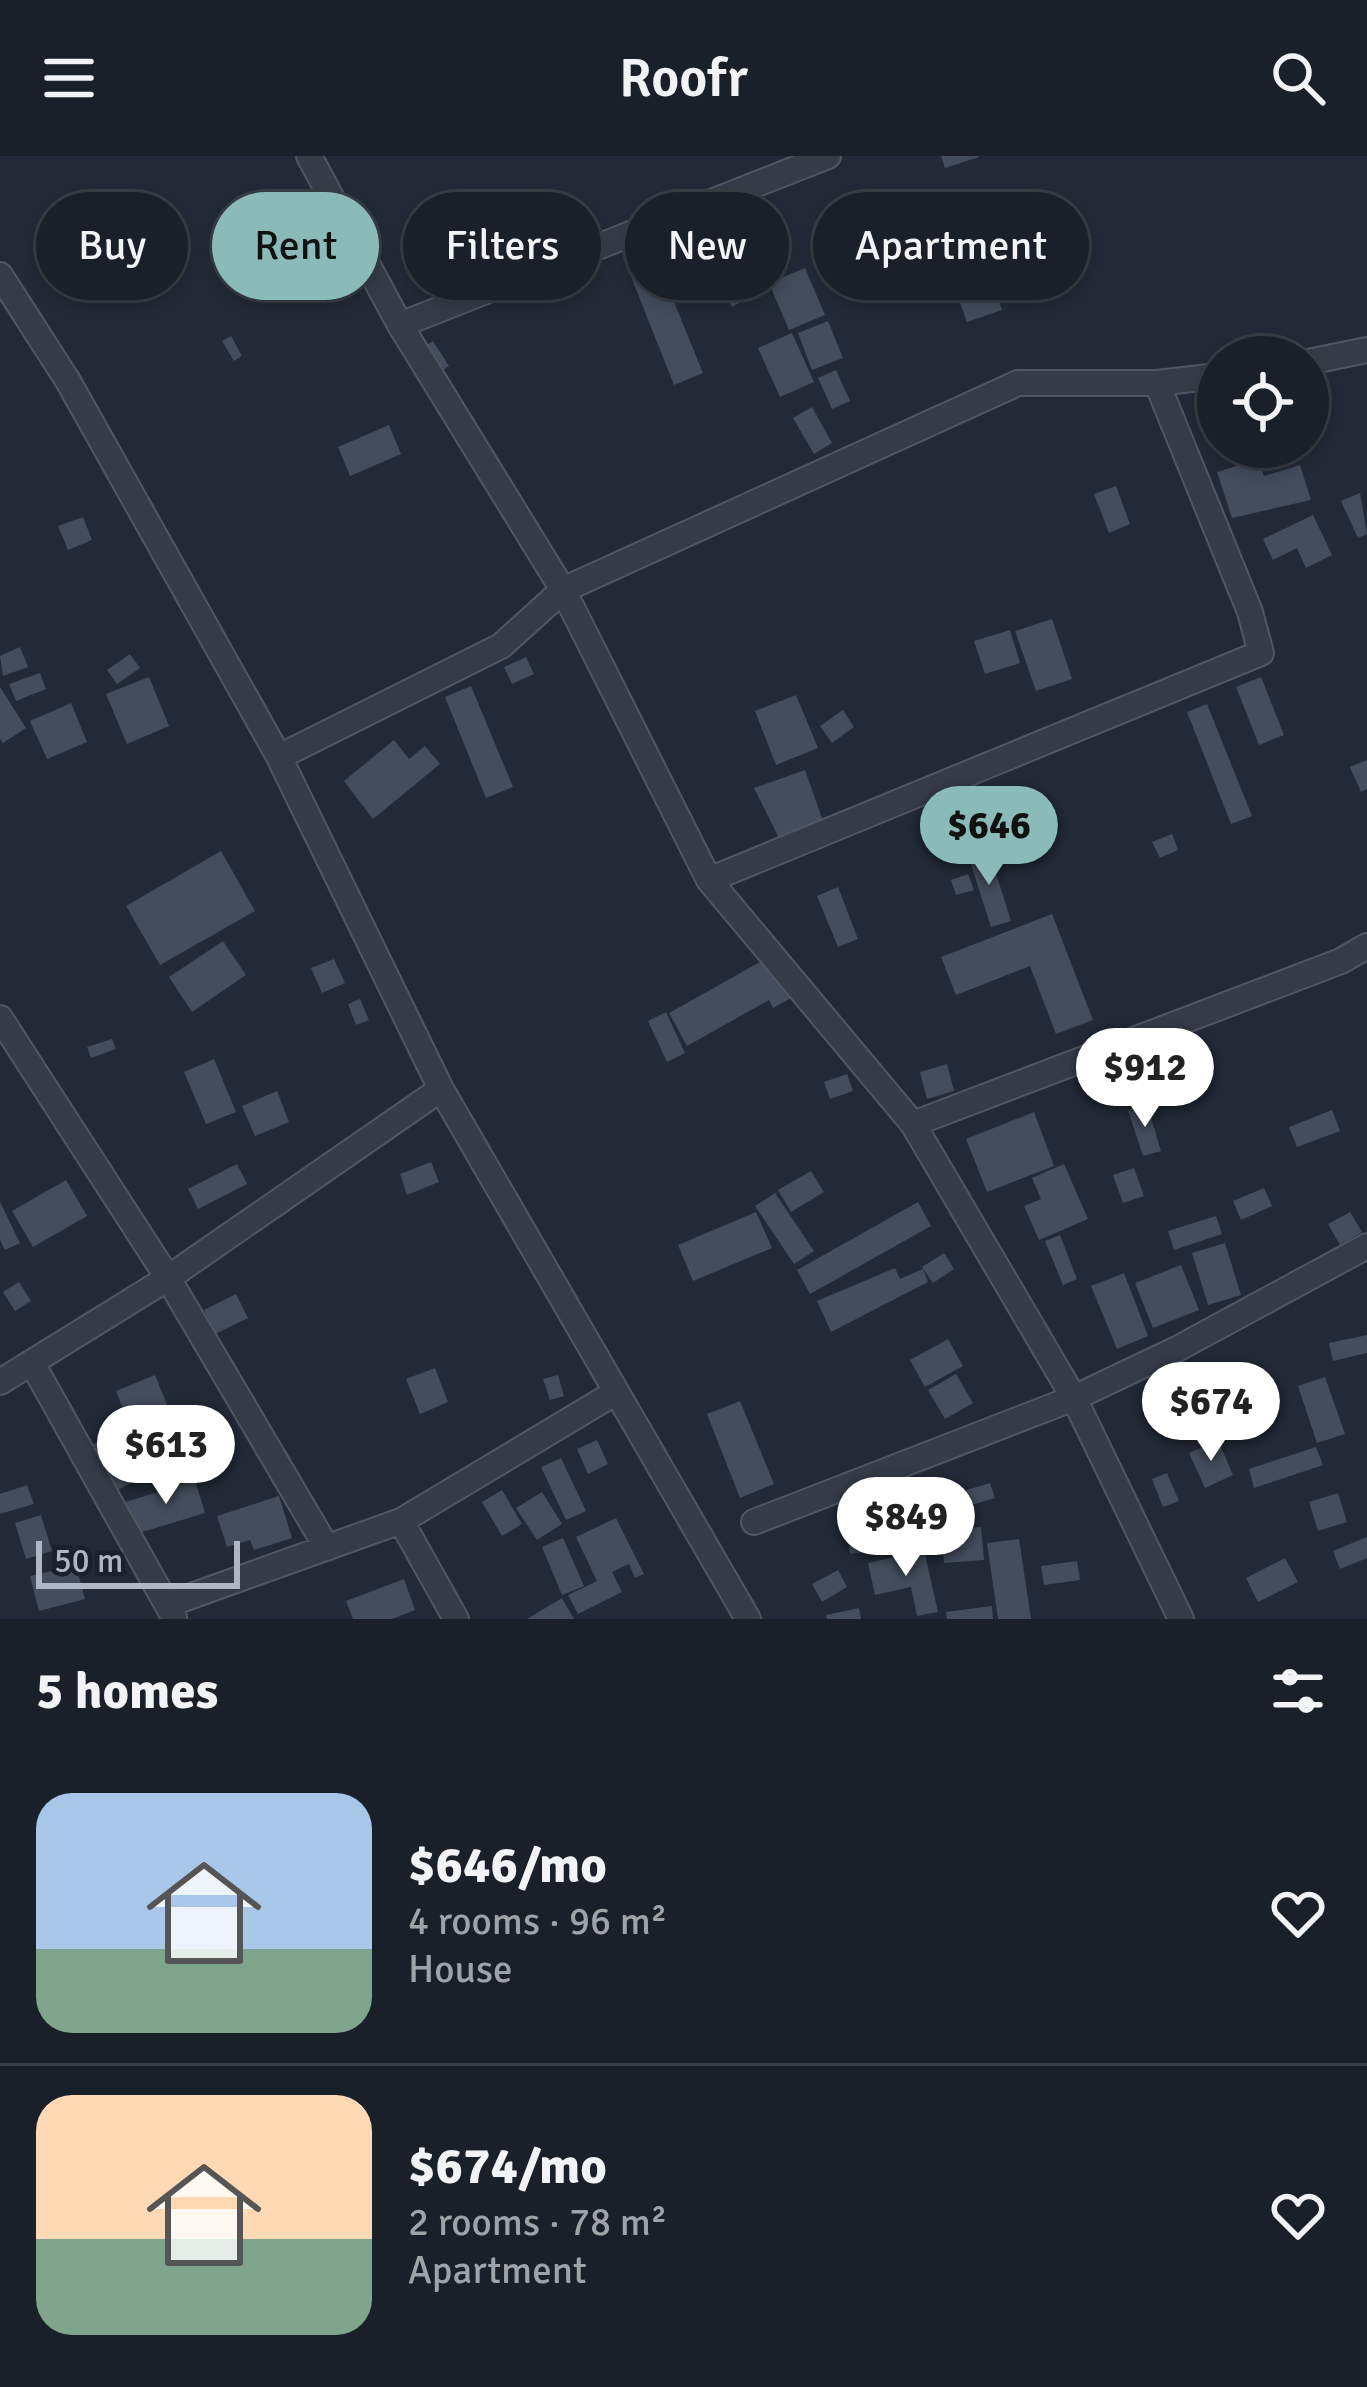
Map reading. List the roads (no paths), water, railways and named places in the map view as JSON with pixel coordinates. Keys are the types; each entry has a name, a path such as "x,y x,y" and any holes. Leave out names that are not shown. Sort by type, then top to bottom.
{"street":[{"path":"309,156 400,325 562,590 709,880 913,1124 1074,1398 1181,1619"},
{"path":"400,325 829,156"},
{"path":"0,275 80,401 279,757 441,1089 613,1394 748,1619"},
{"path":"1329,358 1367,350"},
{"path":"279,757 500,646 562,590 1018,383 1197,378"},
{"path":"709,880 1262,653 1250,612 1157,382"},
{"path":"913,1124 1341,961 1367,946"},
{"path":"0,1018 168,1279 327,1548"},
{"path":"0,1382 168,1279 441,1089"},
{"path":"754,1522 1074,1398 1178,1349 1367,1246"},
{"path":"32,1363 172,1612 401,1521 613,1394"},
{"path":"401,1521 456,1619"}]}
